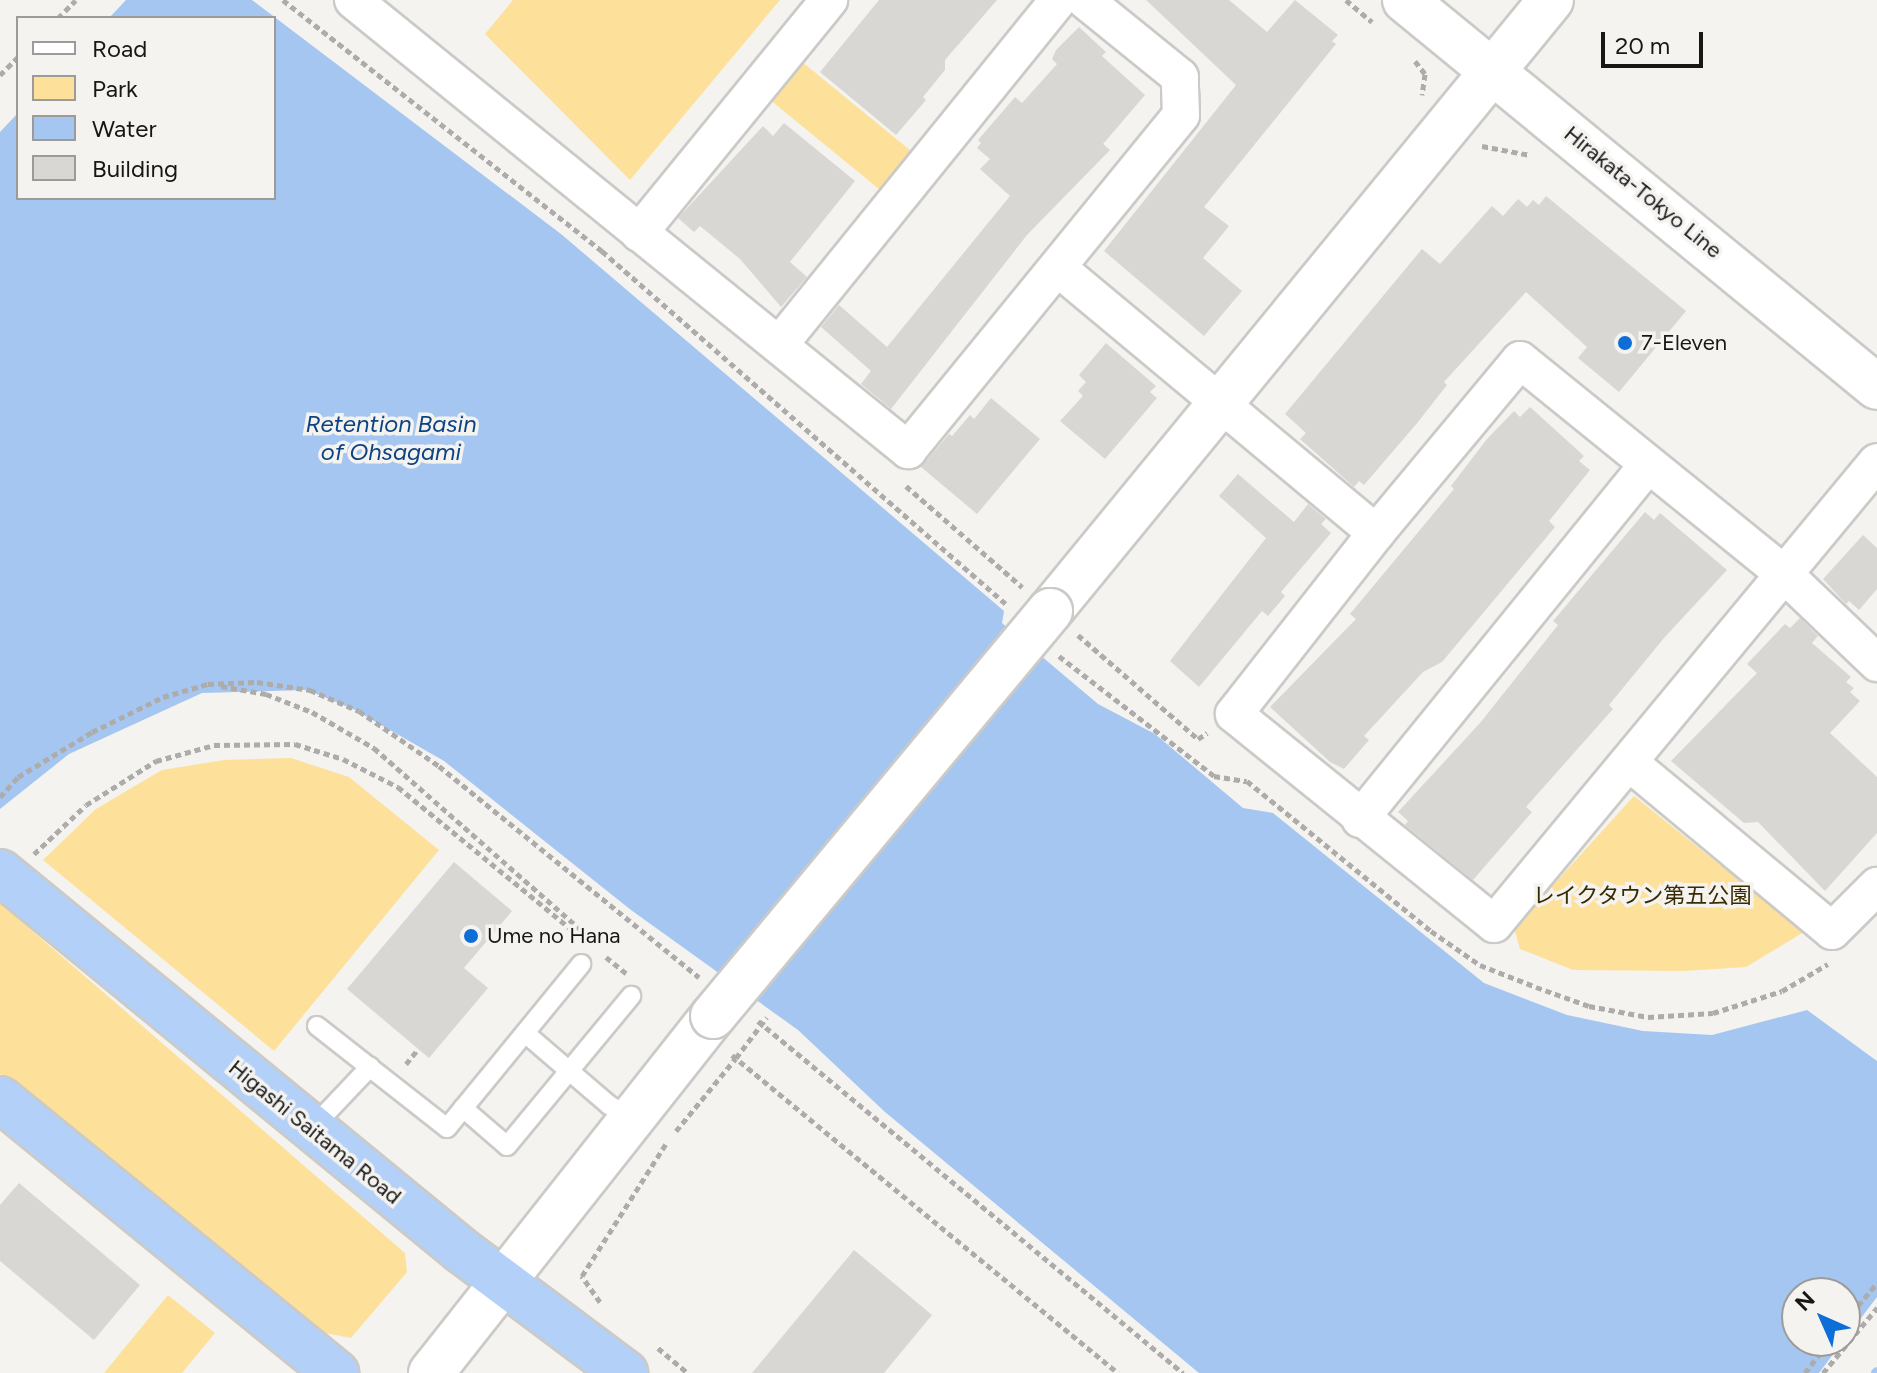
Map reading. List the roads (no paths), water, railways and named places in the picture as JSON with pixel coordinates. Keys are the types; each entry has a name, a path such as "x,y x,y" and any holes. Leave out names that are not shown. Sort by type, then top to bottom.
{"highway":[{"name":"Higashi Saitama Road","path":"15,870 310,1129 502,1282 640,1359"},
{"path":"0,1099 336,1373"}],"street":[{"path":"353,0 908,450 1181,115 1180,77 1085,0"},
{"path":"639,233 829,0"},
{"path":"779,345 1058,0"},
{"name":"Hirakata-Tokyo Line","path":"1405,0 1877,387"},
{"path":"431,1373 716,1010 1221,406 1551,0"},
{"path":"1058,268 1376,533"},
{"path":"1877,462 1784,574 1631,764 1494,924 1360,819 1234,714 1376,533 1520,360 1784,574 1877,663"},
{"path":"1360,819 1648,465"},
{"path":"1631,764 1832,931 1877,886"}],"lane":[{"path":"317,1026 447,1128 581,964"},
{"path":"463,1108 507,1146 634,989"},
{"path":"525,1033 609,1105 631,1117"},
{"path":"310,1129 370,1067"}],"water":[{"name":"Retention Basin of Ohsagami","path":"126,0 252,0 273,16 111,16"},
{"name":"Retention Basin of Ohsagami","path":"276,18 561,234 1004,611 1002,623 1098,704 1155,734 1243,808 1273,813 1484,983 1567,1015 1643,1031 1712,1035 1807,1010 1877,1061 1877,1297 1861,1318 1861,1277 1781,1277 1781,1357 1831,1357 1819,1373 1199,1373 885,1112 798,1030 631,910 444,761 355,710 307,690 202,693 69,754 0,809 0,132 16,115 16,200 276,200"}],"place":[{"name":"7-Eleven","path":"1625,343"},
{"name":"Ume no Hana","path":"471,936"}],"park label":[{"name":"レイクタウン第五公園","path":"1642,896"}]}
